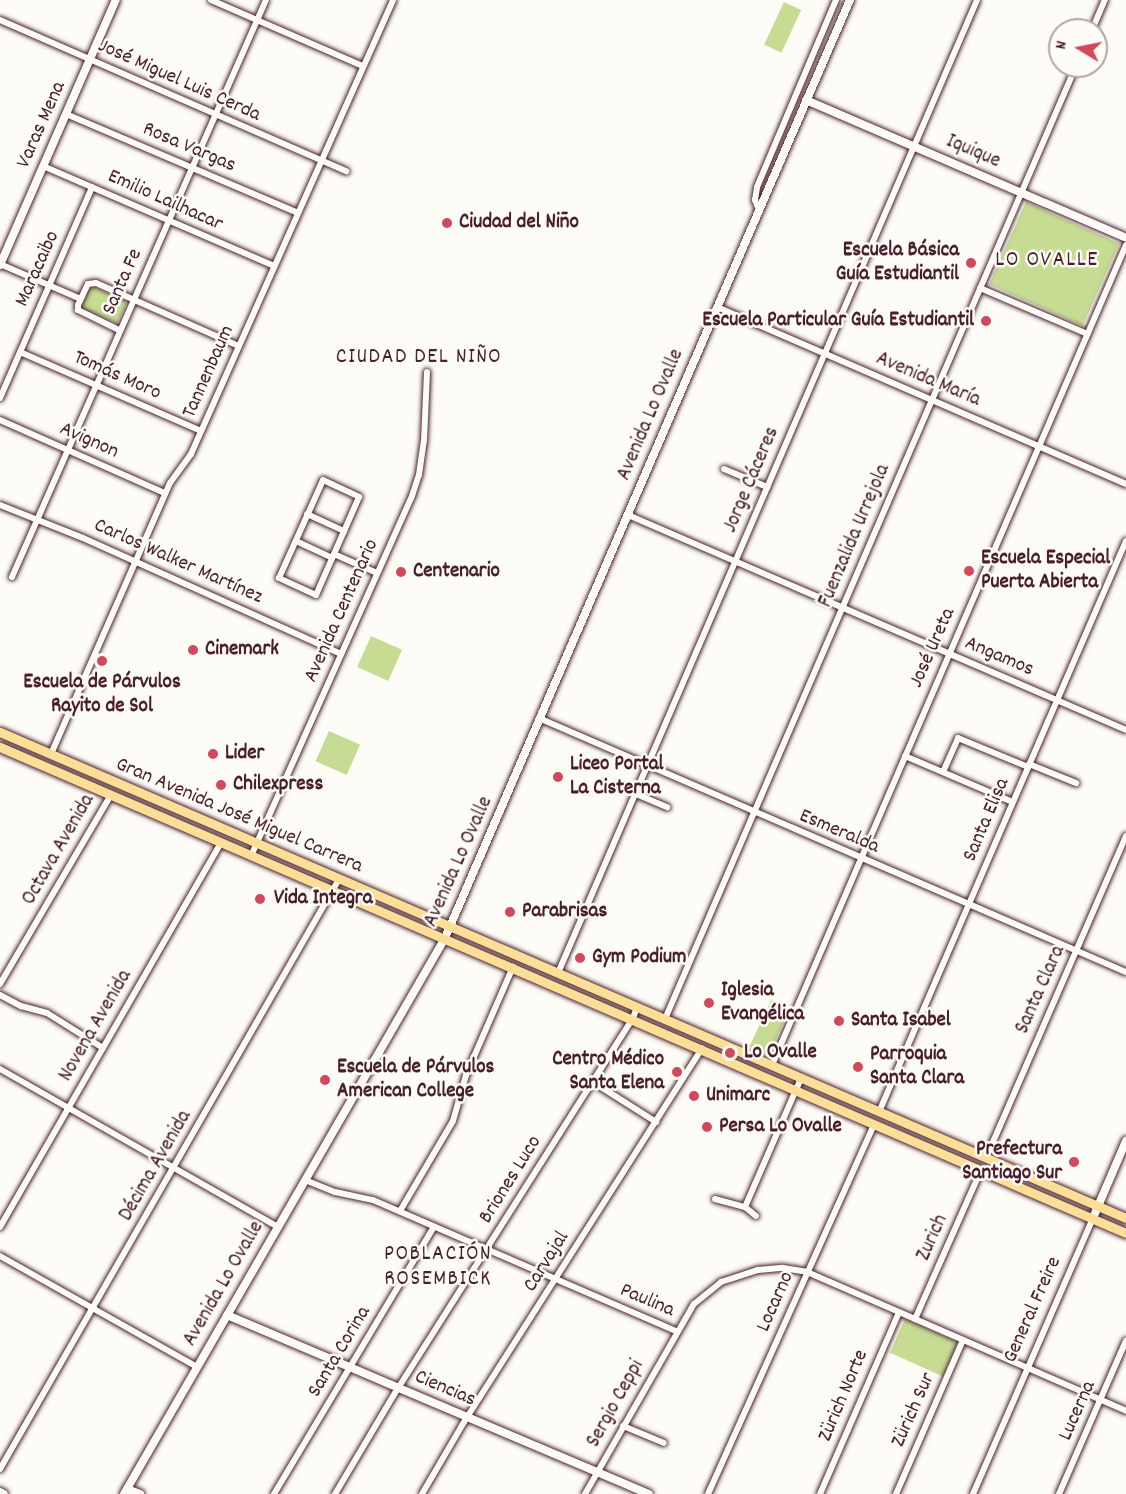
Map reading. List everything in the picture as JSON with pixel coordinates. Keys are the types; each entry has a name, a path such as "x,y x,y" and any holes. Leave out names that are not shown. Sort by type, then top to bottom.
{"main road":[{"name":"Varas Mena","path":"0,264 116,0"},
{"name":"Avenida Lo Ovalle","path":"125,1491 451,926 850,0"},
{"name":"Iquique","path":"806,100 1126,238"},
{"name":"Gran Avenida José Miguel Carrera","path":"0,732 1126,1218"},
{"path":"0,745 13,738"},
{"name":"Gran Avenida José Miguel Carrera","path":"0,745 221,843 633,1018 1126,1233"},
{"path":"542,980 550,979 558,973"},
{"path":"879,1112 879,1126"},
{"name":"General Freire","path":"1093,1218 1126,1141"},
{"name":"Ciencias","path":"227,1315 349,1369 649,1494"},
{"path":"125,1491 140,1494"},
{"path":"0,1492 4,1494"}],"street":[{"path":"211,0 363,66"},
{"name":"Santa Fe","path":"12,578 95,384 266,0"},
{"name":"Tannenbaum","path":"51,754 165,493 173,477 189,458 393,0"},
{"name":"Avenida Lo Ovalle","path":"759,210 755,200 757,187 836,0"},
{"name":"Jorge Cáceres","path":"558,973 977,0"},
{"path":"1097,18 1105,0"},
{"name":"José Miguel Luis Cerda","path":"0,20 346,171"},
{"name":"Fuenzalida Urrejola","path":"665,1019 1071,78"},
{"name":"Rosa Vargas","path":"66,114 298,213"},
{"name":"Emilio Lailhacar","path":"43,166 274,266"},
{"name":"Maracaibo","path":"0,398 92,187"},
{"name":"José Ureta","path":"772,1065 1126,245"},
{"path":"0,264 81,298"},
{"path":"119,330 80,312 77,306 87,285 93,282 239,346"},
{"path":"980,288 1088,334"},
{"name":"Avenida María","path":"717,307 1126,484"},
{"name":"Tomás Moro","path":"20,352 201,431"},
{"name":"Avenida Centenario","path":"251,856 419,476 427,414 427,372"},
{"name":"Avignon","path":"0,420 165,493"},
{"path":"724,469 767,487"},
{"path":"323,480 359,496 344,531 316,594 279,578 323,480"},
{"name":"Carlos Walker Martínez","path":"0,505 37,518 341,654"},
{"path":"308,514 344,531"},
{"name":"Angamos","path":"628,515 1126,730"},
{"path":"296,541 377,573"},
{"name":"Santa Elisa","path":"879,1112 1126,541"},
{"name":"Esmeralda","path":"541,719 860,859 1126,972"},
{"path":"943,772 958,738 1076,783"},
{"path":"905,756 1013,802"},
{"path":"636,794 667,807"},
{"name":"Octava Avenida","path":"0,984 111,795"},
{"name":"Santa Clara","path":"986,1158 1126,836"},
{"name":"Novena Avenida","path":"0,1227 221,843"},
{"name":"Décima Avenida","path":"0,1469 339,879"},
{"path":"400,1211 453,1121 466,1075 513,968"},
{"path":"0,995 21,1006 46,1013 103,1048"},
{"name":"Briones Luco","path":"335,1494 398,1389 633,1018 637,1007"},
{"name":"Carvajal","path":"422,1494 702,1048"},
{"path":"0,1069 278,1227"},
{"path":"745,1207 801,1078"},
{"path":"593,1082 656,1122"},
{"name":"Locarno","path":"708,1494 807,1272 879,1126"},
{"name":"Zurich","path":"915,1319 981,1170"},
{"name":"Paulina","path":"305,1180 335,1192 373,1200 676,1331 699,1298 729,1278 768,1268 807,1272 1126,1411"},
{"path":"716,1199 745,1207 756,1216"},
{"name":"General Freire","path":"972,1494 1093,1218"},
{"name":"Santa Corina","path":"274,1494 435,1227"},
{"path":"0,1256 92,1310 197,1367"},
{"name":"Zürich Norte","path":"820,1494 899,1312"},
{"name":"Sergio Ceppi","path":"585,1494 676,1331"},
{"name":"Zürich Sur","path":"896,1494 963,1340"},
{"name":"Lucerna","path":"1059,1494 1126,1341"},
{"path":"623,1426 664,1443"}],"green space":[{"path":"784,2 801,10 781,53 764,45"},
{"path":"1026,202 1119,243 1083,326 989,284"},
{"path":"93,287 125,301 126,305 117,323 83,309 82,304 88,290"},
{"path":"371,636 402,650 388,681 357,667"},
{"path":"329,731 360,745 347,775 316,761"},
{"path":"771,1000 790,1009 768,1055 749,1046"},
{"path":"905,1319 958,1343 943,1376 890,1353"}],"place":[{"name":"Ciudad del Niño","path":"447,223"},
{"name":"Escuela Básica Guía Estudiantil","path":"971,263"},
{"name":"Escuela Particular Guía Estudiantil","path":"986,321"},
{"name":"Escuela Especial Puerta Abierta","path":"969,571"},
{"name":"Centenario","path":"401,572"},
{"name":"Cinemark","path":"193,650"},
{"name":"Escuela de Párvulos Rayito de Sol","path":"102,661"},
{"name":"Lider","path":"213,754"},
{"name":"Liceo Portal La Cisterna","path":"558,777"},
{"name":"Chilexpress","path":"221,785"},
{"name":"Vida Integra","path":"260,899"},
{"name":"Parabrisas","path":"510,912"},
{"name":"Gym Podium","path":"580,958"},
{"name":"Iglesia Evangélica","path":"709,1003"},
{"name":"Santa Isabel","path":"839,1021"},
{"name":"Lo Ovalle","path":"730,1053"},
{"name":"Parroquia Santa Clara","path":"858,1067"},
{"name":"Centro Médico Santa Elena","path":"677,1072"},
{"name":"Escuela de Párvulos American College","path":"325,1080"},
{"name":"Unimarc","path":"694,1096"},
{"name":"Persa Lo Ovalle","path":"707,1127"},
{"name":"Prefectura Santiago Sur","path":"1074,1162"}],"district":[{"name":"LO OVALLE","path":"1047,261"},
{"name":"CIUDAD DEL NIÑO","path":"419,358"},
{"name":"POBLACIÓN ROSEMBICK","path":"438,1266"}]}
